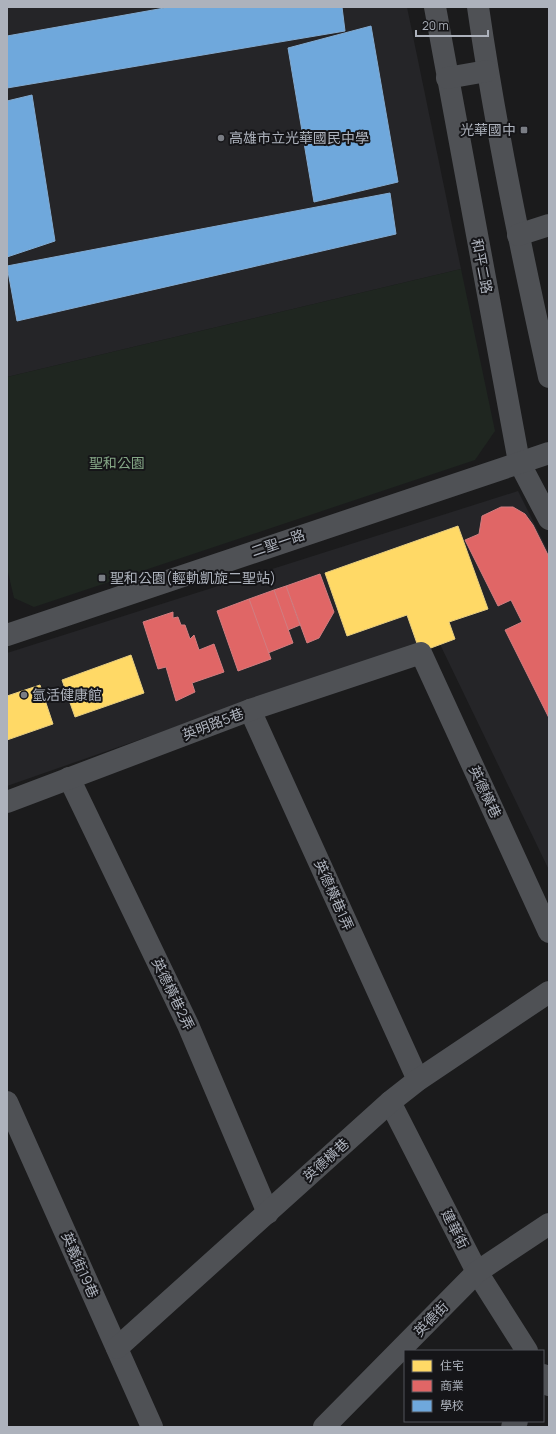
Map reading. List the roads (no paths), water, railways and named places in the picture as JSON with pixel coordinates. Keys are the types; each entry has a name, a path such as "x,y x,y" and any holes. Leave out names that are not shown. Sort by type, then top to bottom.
{"street":[{"name":"和平二路","path":"435,7 519,462 549,519"},
{"path":"478,7 487,71 518,235 549,377"},
{"path":"447,78 487,71"},
{"path":"518,235 549,225"},
{"name":"二聖一路","path":"7,634 549,453"},
{"name":"英明路5巷","path":"7,802 250,710 421,653"},
{"name":"英德橫巷","path":"421,653 549,932"},
{"name":"英德橫巷1弄","path":"250,710 418,1080"},
{"name":"英德橫巷2弄","path":"69,778 188,1026 268,1213"},
{"name":"英德橫巷","path":"117,1348 390,1102 418,1080 549,992"},
{"name":"建華街","path":"390,1102 477,1272 526,1350"},
{"name":"英義街19巷","path":"8,1106 152,1427"},
{"name":"英德街","path":"324,1427 477,1272 549,1224"}],"place":[{"name":"光華國中","path":"524,130"},
{"name":"高雄市立光華國民中學","path":"221,138"},
{"name":"聖和公園(輕軌凱旋二聖站)","path":"102,578"},
{"name":"氫活健康館","path":"24,695"}],"park label":[{"name":"聖和公園","path":"117,463"}]}
